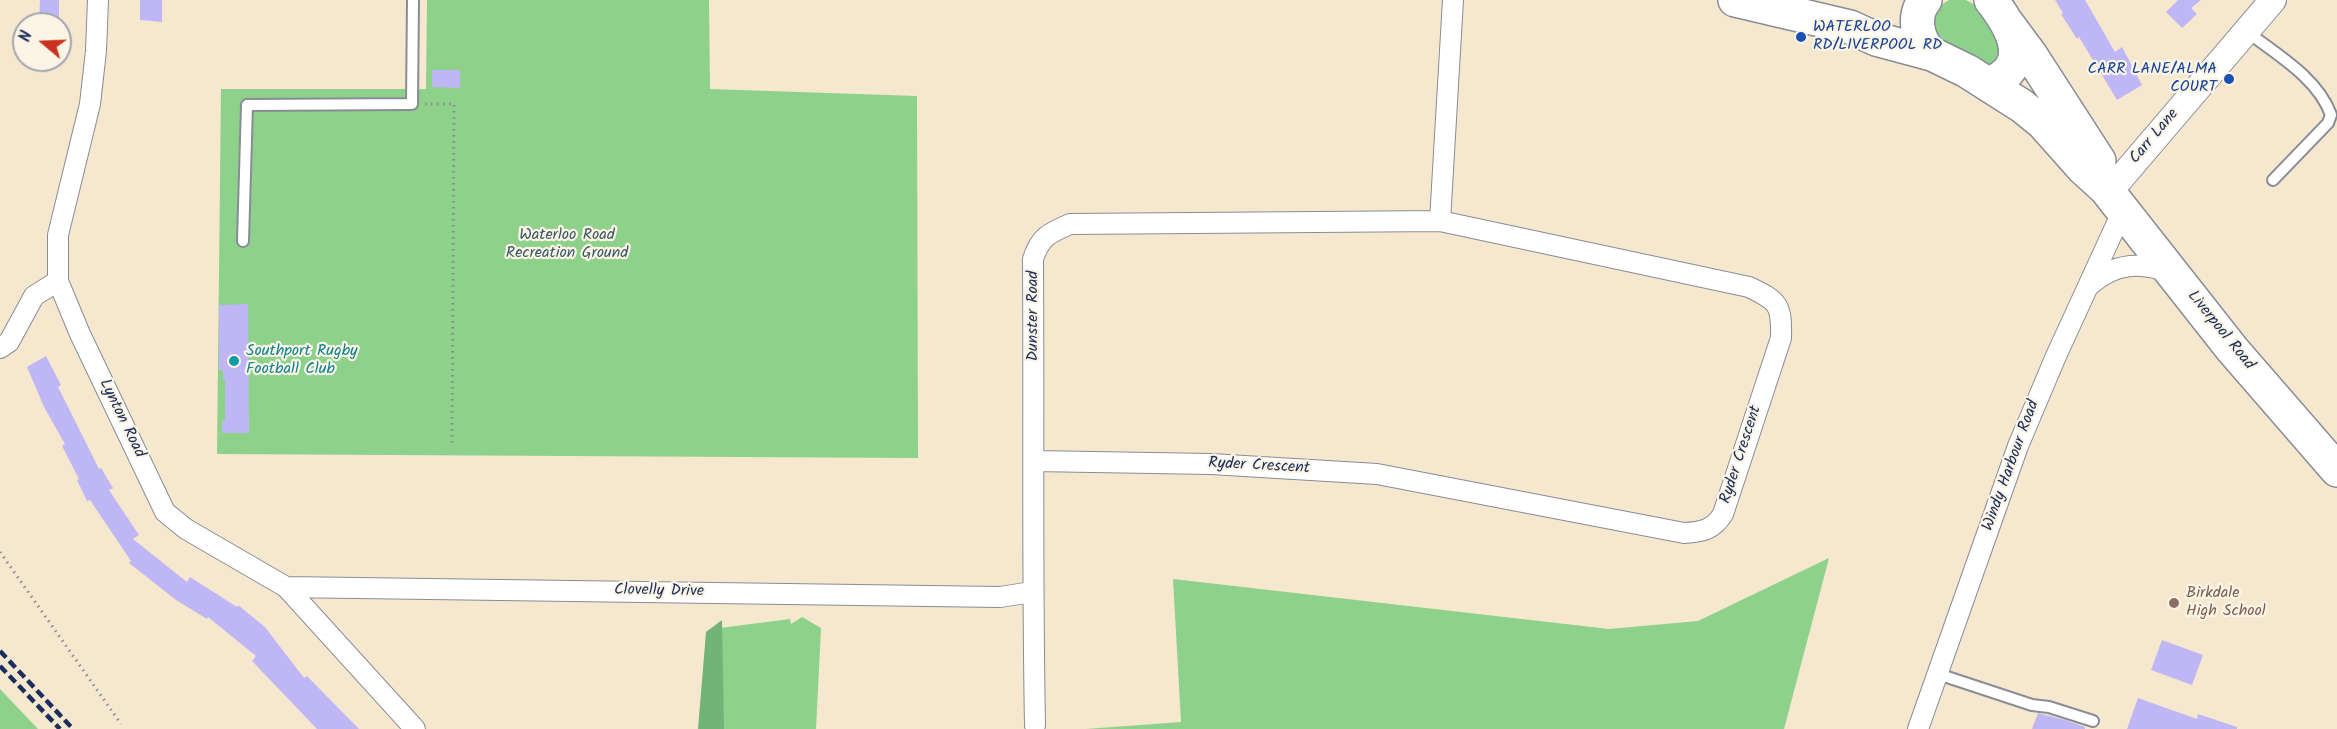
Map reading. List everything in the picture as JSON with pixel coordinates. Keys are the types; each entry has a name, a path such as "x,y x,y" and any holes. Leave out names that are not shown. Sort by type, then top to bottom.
{"highway":[{"path":"1735,0 1850,27 1891,21 1902,17 1923,3"},
{"path":"1923,3 1918,30 1925,48 1932,54"},
{"path":"1989,84 2008,73 2016,56 2016,45 1999,11"},
{"name":"Liverpool Road","path":"1999,11 2030,54 2098,159 2113,197"},
{"name":"Liverpool Road","path":"1850,27 1876,39 1932,54 1989,84 2043,123 2083,168 2113,197 2232,349 2337,470"}],"street":[{"name":"Lynton Road","path":"98,0 96,51 90,104 58,235 58,281 80,334 165,512 186,528 286,587 416,729"},
{"path":"1440,221 1453,0"},
{"name":"Carr Lane","path":"2113,197 2246,30 2273,0"},
{"name":"Windy Harbour Road","path":"1918,729 2018,446 2088,286 2113,197"},
{"name":"Dunster Road","path":"1035,725 1032,592 1033,259 1038,244 1051,232 1070,224 1440,221"},
{"name":"Ryder Crescent","path":"1034,461 1211,464 1377,474 1684,533 1701,532 1716,525 1723,514 1781,338 1781,317 1773,298 1749,287 1440,221"},
{"path":"2088,286 2105,273 2129,265 2151,267 2173,274"},
{"path":"0,348 9,342 34,296 58,281"},
{"name":"Clovelly Drive","path":"286,587 1000,597 1032,592"}],"lane":[{"path":"243,241 247,105 412,104 413,0"},
{"path":"2246,30 2305,77 2327,105 2331,116 2328,123 2273,180"},
{"path":"1938,674 2032,705 2049,707 2093,721"}],"path":[{"path":"412,104 454,104 452,444"},
{"path":"0,552 121,724"}],"green space":[{"name":"Waterloo Road Recreation Ground","path":"427,0 709,0 710,89 917,96 918,458 217,454 221,89 426,89"},
{"path":"1949,0 1966,0 1979,7 2003,55 1994,71 1939,49 1933,27 1934,15"},
{"path":"1829,558 1784,729 1086,729 1181,722 1173,579 1609,629 1698,621"},
{"path":"802,617 821,628 816,729 703,729 712,629 790,619 791,624"},
{"path":"722,620 724,729 698,729 706,632"},
{"path":"0,689 38,729 0,729"}],"building":[{"path":"40,0 59,0 59,12 40,12"},
{"path":"140,0 162,0 162,22 140,20"},
{"path":"2055,0 2085,0 2115,52 2122,47 2142,85 2117,100 2079,37 2077,39 2061,14 2063,13"},
{"path":"2178,0 2201,0 2191,8 2197,14 2182,28 2166,12"},
{"path":"432,70 460,70 460,88 432,87"},
{"name":"Southport Rugby Football Club","path":"248,304 249,433 222,433 222,421 225,421 225,379 223,379 223,370 219,370 219,305"},
{"path":"46,356 61,385 58,387 99,469 101,468 113,488 109,490 139,535 133,539 187,582 190,577 237,607 238,605 265,627 304,678 307,676 359,729 317,729 252,661 256,656 208,617 207,619 176,600 129,563 131,561 90,500 87,501 77,480 79,479 62,446 65,444 44,407 27,367"},
{"path":"2162,640 2203,655 2192,685 2151,670"},
{"path":"2138,698 2197,719 2198,714 2237,727 2237,729 2127,729"},
{"path":"2038,713 2065,720 2085,727 2085,729 2032,729"}],"railway":[{"path":"0,651 73,729"},
{"path":"0,666 60,729"}],"place":[{"name":"WATERLOO RD/LIVERPOOL RD","path":"1801,37"},
{"name":"CARR LANE/ALMA COURT","path":"2229,79"},
{"name":"Southport Rugby Football Club","path":"234,361"},
{"name":"Birkdale High School","path":"2174,603"}]}
